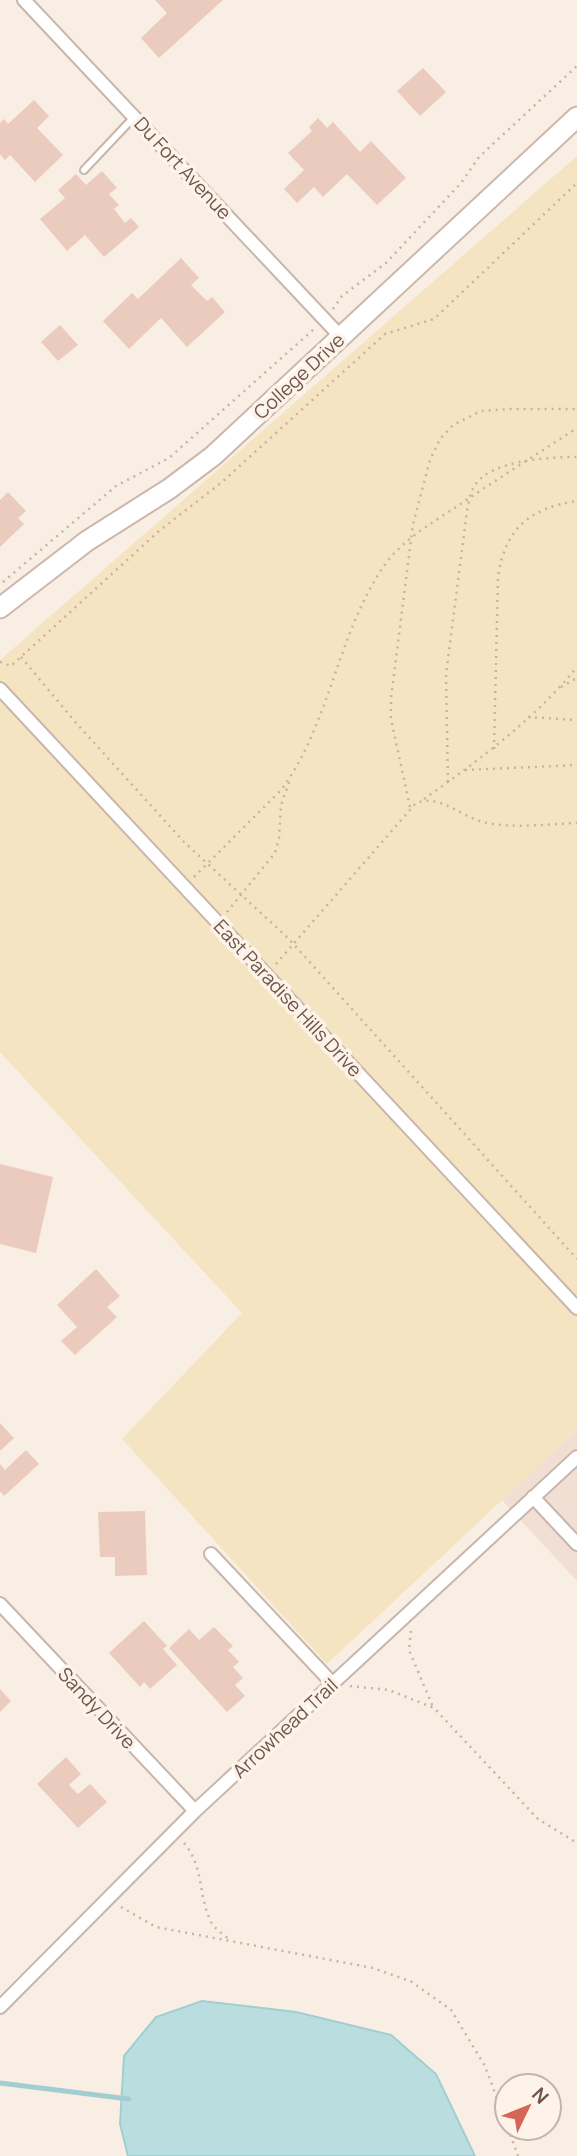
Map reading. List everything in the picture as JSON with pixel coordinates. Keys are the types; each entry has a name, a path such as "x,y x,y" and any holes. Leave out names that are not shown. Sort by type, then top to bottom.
{"main road":[{"name":"College Drive","path":"0,608 87,541 190,475 577,117"}],"street":[{"name":"Du Fort Avenue","path":"24,0 341,337"},
{"name":"East Paradise Hills Drive","path":"0,689 577,1308"},
{"name":"Arrowhead Trail","path":"0,2007 195,1811 577,1457"},
{"path":"533,1497 577,1544"},
{"path":"212,1554 333,1684"},
{"name":"Sandy Drive","path":"0,1604 195,1811"}],"lane":[{"path":"84,170 134,117"}],"path":[{"path":"0,584 116,486 169,458 325,320 342,296 386,263 461,183 480,157 577,66"},
{"path":"0,662 11,666 159,531 222,482 385,334 434,319 577,183"},
{"path":"410,807 391,719 391,705 411,538 430,460 440,439 453,425 470,415 491,410 577,409"},
{"path":"218,923 271,859 278,845 281,805 291,777 304,753 350,635 371,588 386,563 411,538 577,428"},
{"path":"448,782 446,674 470,497 476,483 486,473 504,466 577,457"},
{"path":"494,749 498,577 502,555 512,533 526,520 553,506 577,501"},
{"path":"21,657 77,724 184,842 293,944 577,1259"},
{"path":"267,975 410,807 494,749 558,689 577,667"},
{"path":"558,689 577,677"},
{"path":"528,717 577,720"},
{"path":"465,770 577,765"},
{"path":"184,886 291,777"},
{"path":"422,801 441,803 486,823 577,823"},
{"path":"415,1607 409,1650 434,1707 538,1819 577,1843"},
{"path":"333,1684 389,1690 434,1707"},
{"path":"175,1831 197,1864 211,1924 230,1941"},
{"path":"107,1898 156,1927 373,1968 412,1982 451,2010 485,2066 493,2088"}],"shaded area":[{"path":"577,1430 577,1581 502,1500"}],"sand":[{"path":"577,156 577,1430 327,1664 122,1439 242,1313 0,1052 0,660"}],"water":[{"path":"202,2001 296,2012 391,2035 436,2074 475,2156 128,2156 120,2124 124,2056 156,2017"}],"building":[{"path":"155,0 223,0 159,58 141,38 167,13"},
{"path":"423,68 446,92 420,116 397,91"},
{"path":"34,100 49,116 37,128 63,155 35,182 10,155 5,160 0,154 0,123 4,119 8,124"},
{"path":"318,118 327,128 333,122 360,152 371,141 406,178 377,205 347,174 323,197 314,187 297,203 284,189 304,170 288,153 312,131 309,127"},
{"path":"102,171 117,188 109,194 119,205 114,209 125,223 131,218 139,227 104,257 85,235 67,251 40,219 65,198 58,190 76,174 86,185"},
{"path":"181,258 199,278 191,285 207,301 212,297 225,312 187,347 161,318 129,349 103,321 132,293 138,299"},
{"path":"60,325 78,345 58,361 41,342"},
{"path":"8,492 26,511 18,518 24,524 0,547 0,500"},
{"path":"0,1164 53,1177 36,1253 0,1244"},
{"path":"96,1269 120,1296 107,1307 117,1317 75,1355 61,1341 77,1327 57,1305"},
{"path":"0,1423 14,1438 0,1451"},
{"path":"26,1450 39,1464 4,1496 0,1491 0,1464 5,1470"},
{"path":"145,1511 147,1575 115,1576 115,1557 100,1557 98,1512"},
{"path":"144,1621 167,1646 163,1649 177,1665 150,1689 144,1682 140,1687 109,1653"},
{"path":"214,1627 233,1646 228,1650 239,1662 233,1667 243,1678 235,1685 245,1696 227,1712 169,1648 189,1629 199,1640"},
{"path":"0,1689 11,1701 0,1712"},
{"path":"66,1757 81,1774 69,1785 78,1794 90,1784 107,1802 78,1828 37,1784"}],"waterway":[{"path":"0,2083 129,2099"}]}
